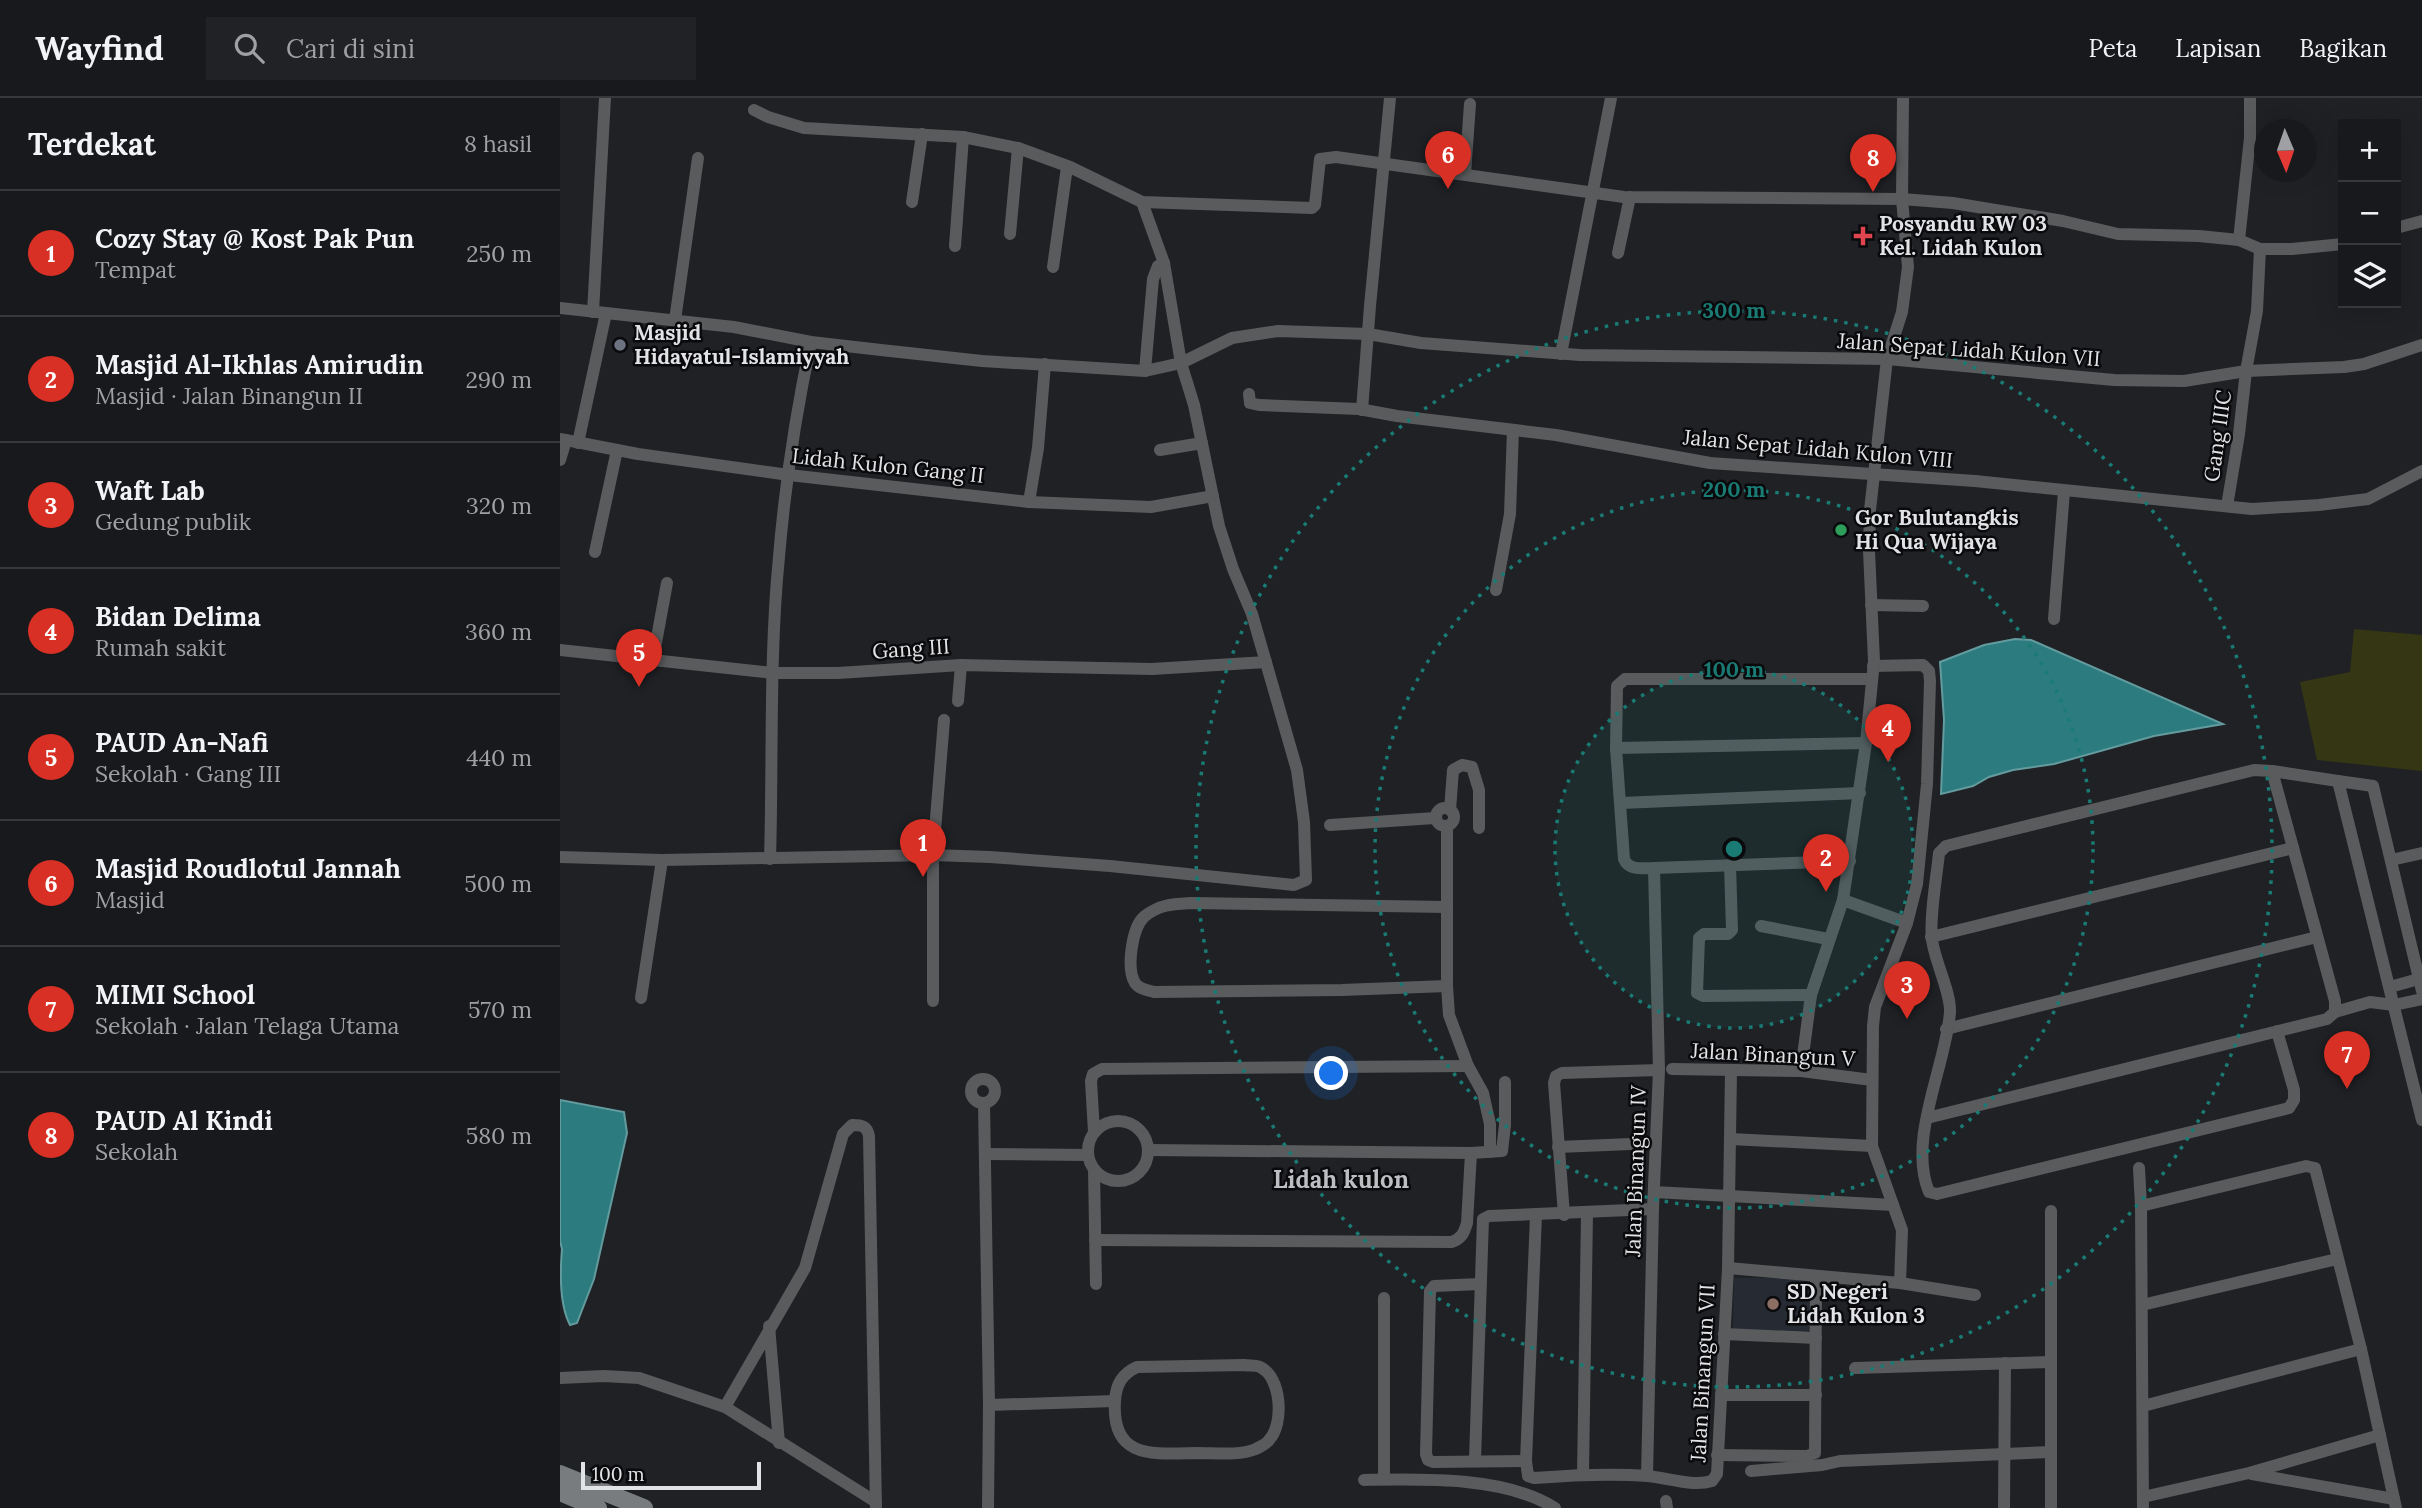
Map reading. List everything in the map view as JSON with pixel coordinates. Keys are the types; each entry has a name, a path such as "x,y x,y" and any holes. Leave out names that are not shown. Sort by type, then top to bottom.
{"main road":[{"path":"560,1474 644,1508"},
{"path":"560,1492 598,1508"}],"street":[{"path":"560,460 568,441 599,312 605,98"},
{"path":"1363,410 1390,98"},
{"path":"1561,354 1611,98"},
{"path":"1801,1072 1811,995 1843,900 1866,743 1872,673 1869,540 1887,359 1906,291 1908,267 1902,199 1903,98"},
{"path":"2239,240 2250,138 2250,98"},
{"path":"1465,173 1470,104"},
{"path":"754,110 804,128 964,137 1018,148 1067,167 1142,202 1312,208 1315,205 1318,163 1322,157 1336,157 1630,197 1902,199 1953,203 2063,221 2118,234 2239,240 2260,249 2338,244"},
{"path":"912,202 922,134"},
{"path":"955,246 964,137"},
{"path":"1010,233 1018,148"},
{"path":"675,320 698,158"},
{"path":"1053,267 1067,167"},
{"path":"1618,253 1630,197"},
{"path":"560,857 662,860 933,855 1110,866 1294,885 1303,882 1307,865 1297,770 1252,614 1219,526 1202,443 1181,363 1164,263 1142,202"},
{"path":"2401,227 2422,221"},
{"name":"Gang IIIC","path":"2227,506 2257,311 2260,249"},
{"path":"1144,371 1153,279 1158,266 1164,263"},
{"path":"560,308 599,312"},
{"name":"Jalan Sepat Lidah Kulon VII","path":"599,312 734,327 811,342 982,361 1144,371 1181,363 1233,338 1258,332 1312,330 1368,334 1421,343 1561,354 1887,359 2115,380 2183,381 2246,371 2364,364 2422,345"},
{"path":"770,859 778,558 798,405 811,342"},
{"path":"1029,502 1038,448 1045,364"},
{"name":"Jalan Sepat Lidah Kulon VIII","path":"1250,394 1250,403 1259,405 1363,410 1556,435 1710,463 1875,473 2227,506 2276,508 2368,499 2422,471"},
{"path":"1496,590 1510,514 1513,430"},
{"name":"Lidah Kulon Gang II","path":"568,441 789,475 1029,502 1151,507 1213,496"},
{"path":"1160,450 1202,443"},
{"path":"595,552 617,450"},
{"path":"2054,619 2064,491"},
{"path":"653,660 667,583"},
{"path":"1871,605 1923,606"},
{"name":"Gang III","path":"560,650 773,673 838,673 961,665 1152,669 1266,662"},
{"path":"958,701 961,665"},
{"path":"1850,861 1654,868 1633,868 1625,863 1616,748 1616,697 1617,686 1621,680 1872,673 1923,665 1929,671 1927,784 1917,884 1907,923 1875,1007 1872,1146 1902,1230 1900,1283"},
{"path":"933,1002 933,855 944,720"},
{"path":"1616,748 1866,743"},
{"path":"1479,828 1479,790 1472,767 1462,765 1453,770 1450,810 1453,813 1453,822 1447,827 1447,986 1453,1027 1468,1066 1483,1093 1490,1124 1490,1152"},
{"path":"2277,1031 2294,1090 2294,1100 2289,1108 1937,1194 1929,1192 1925,1182 1923,1138 1950,1010 1931,937 1939,853 1946,846 2254,770 2373,786 2421,983 2390,987"},
{"path":"2272,771 2335,1001 2335,1012"},
{"path":"2338,781 2422,1120"},
{"path":"1621,803 1860,793"},
{"path":"1435,818 1438,810 1450,810"},
{"path":"1330,825 1435,818"},
{"path":"1435,818 1439,825 1447,827"},
{"path":"1931,937 2293,848"},
{"path":"2391,860 2422,853"},
{"path":"641,998 662,860"},
{"path":"1730,865 1732,930 1728,934 1704,934 1699,938 1697,993 1703,996 1811,995"},
{"name":"Jalan Binangun IV","path":"1647,1476 1655,1143 1665,1070 1654,868"},
{"path":"1843,900 1907,923"},
{"path":"1446,907 1192,903 1164,905 1138,923 1132,944 1132,961 1134,982 1141,988 1154,992 1447,986"},
{"path":"1761,926 1828,939"},
{"path":"1946,1029 2317,937"},
{"path":"1927,1118 2327,1019 2335,1012 2370,1002 2394,1006 2422,999"},
{"path":"1094,1132 1091,1081 1093,1074 1102,1069 1468,1066"},
{"name":"Jalan Binangun V","path":"1564,1215 1554,1083 1558,1074 1665,1070 1801,1072 1872,1080"},
{"name":"Jalan Binangun VII","path":"1526,1465 1528,1476 1532,1478 1583,1474 1647,1476 1700,1483 1712,1481 1717,1474 1728,1268 1731,1071"},
{"path":"1150,1150 1502,1151 1505,1125 1504,1082"},
{"path":"984,1103 988,1508"},
{"path":"1094,1170 1104,1178 1116,1181 1129,1179 1140,1173 1150,1150 1146,1135 1135,1124 1121,1120 1106,1122 1094,1132 1088,1143 1088,1155 1094,1170 1096,1284"},
{"path":"725,1407 769,1326 793,1292 805,1268 843,1134 852,1125 862,1125 869,1136 876,1505"},
{"path":"1730,1139 1872,1146"},
{"path":"1558,1147 1655,1143"},
{"path":"1095,1240 1452,1242 1460,1239 1467,1223 1471,1153"},
{"path":"985,1154 1088,1155"},
{"path":"2141,1206 2311,1166 2316,1171 2361,1349 2395,1503 2249,1473"},
{"path":"2139,1168 2143,1502 2380,1435"},
{"path":"1654,1192 1893,1205"},
{"path":"1475,1460 1483,1219 1489,1216 1564,1215 1653,1209"},
{"path":"2051,1211 2051,1508"},
{"path":"1583,1474 1587,1213"},
{"path":"1480,1284 1431,1288 1428,1312 1427,1458 1433,1462 1475,1460 1526,1465 1536,1215"},
{"path":"2142,1306 2337,1259"},
{"path":"1728,1268 1900,1283 1975,1295"},
{"path":"1717,1455 1813,1455 1816,1451 1816,1276"},
{"path":"1384,1298 1384,1479"},
{"path":"769,1326 779,1443"},
{"path":"1724,1334 1816,1338"},
{"path":"2143,1406 2361,1349"},
{"path":"1855,1368 2051,1362"},
{"path":"2004,1508 2005,1363"},
{"path":"1244,1365 1261,1367 1269,1375 1274,1382 1279,1405 1270,1440 1257,1448 1242,1452 1158,1454 1141,1452 1122,1438 1116,1425 1115,1401 1124,1373 1136,1367 1244,1365"},
{"path":"560,1378 639,1378 725,1407 876,1505"},
{"path":"1721,1395 1816,1395"},
{"path":"989,1405 1115,1401"},
{"path":"1751,1471 1840,1461 2051,1452"},
{"path":"1364,1480 1497,1486 1555,1508"}],"shaded area":[{"name":"SD Negeri Lidah Kulon 3","path":"1734,1278 1813,1278 1812,1331 1733,1330"}],"green space":[{"path":"2354,629 2422,635 2422,771 2317,760 2300,682 2350,672"}],"water":[{"path":"2015,639 2031,640 2223,724 2154,736 2054,764 2013,770 1989,777 1973,786 1941,794 1944,720 1940,662 1984,645"},
{"path":"560,1100 624,1112 627,1133 594,1279 577,1323 570,1325 564,1308 561,1279"}],"place":[{"name":"Masjid Roudlotul Jannah","path":"1448,189"},
{"name":"PAUD Al Kindi","path":"1873,192"},
{"name":"Posyandu RW 03 Kel. Lidah Kulon","path":"1863,236"},
{"name":"Masjid Hidayatul-Islamiyyah","path":"620,345"},
{"name":"Gor Bulutangkis Hi Qua Wijaya","path":"1841,530"},
{"name":"PAUD An-Nafi","path":"639,687"},
{"name":"Bidan Delima","path":"1888,762"},
{"name":"Cozy Stay @ Kost Pak Pun","path":"923,877"},
{"name":"Masjid Al-Ikhlas Amirudin","path":"1826,892"},
{"name":"Waft Lab","path":"1907,1019"},
{"name":"MIMI School","path":"2347,1089"},
{"name":"SD Negeri Lidah Kulon 3","path":"1773,1304"}],"district":[{"name":"Lidah kulon","path":"1341,1180"}]}
